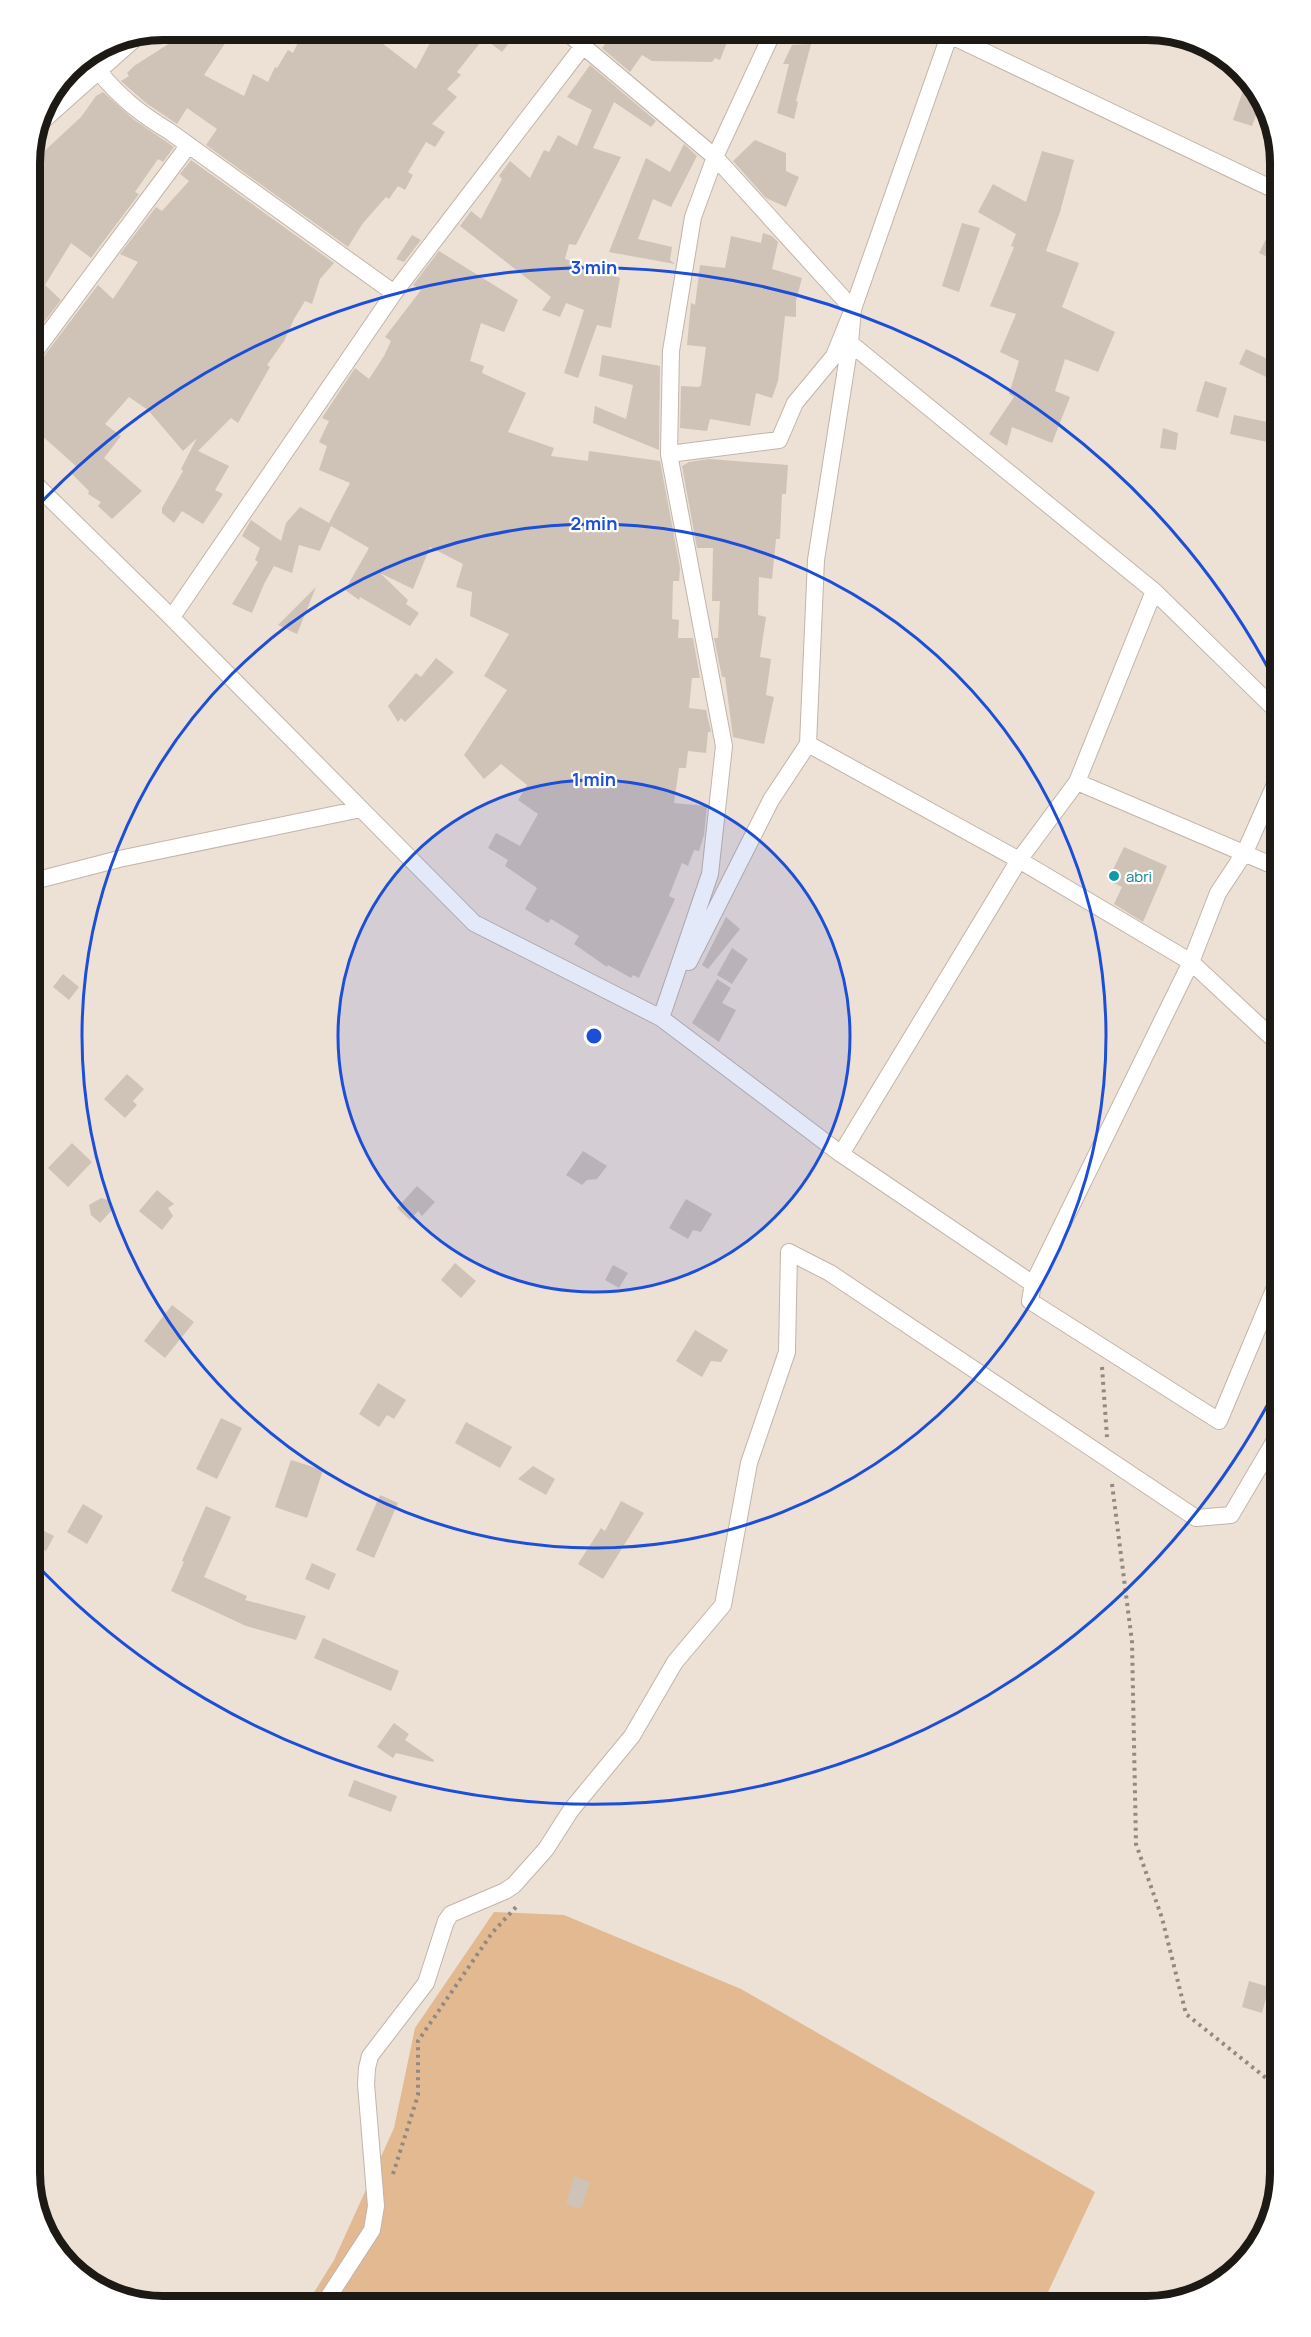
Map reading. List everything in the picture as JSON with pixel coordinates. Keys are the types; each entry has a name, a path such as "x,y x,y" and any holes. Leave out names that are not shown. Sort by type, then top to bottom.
{"street":[{"path":"577,41 715,157 853,309 850,342 816,560 808,744 771,800 661,1018"},
{"path":"661,1018 710,874 724,746 669,453 671,351 693,217 715,157 769,41"},
{"path":"669,453 779,440 795,403 834,356 853,309 942,41"},
{"path":"962,41 1270,188"},
{"path":"172,617 394,293 583,46"},
{"path":"51,113 98,71 112,52"},
{"path":"98,71 134,109 394,293"},
{"path":"41,343 188,146"},
{"path":"850,342 1154,591 1270,704"},
{"path":"41,490 172,617 474,923 661,1018 841,1154 1033,1284"},
{"path":"841,1154 1019,860 1077,783 1154,591"},
{"path":"808,744 1019,860 1191,962 1270,1036"},
{"path":"1077,783 1270,864"},
{"path":"1270,796 1245,852 1218,893 1191,962 1033,1284 1030,1301 1219,1421 1270,1300"},
{"path":"41,879 119,859 361,809"},
{"path":"329,2296 372,2230 375,2219 376,2206 366,2084 370,2056 426,1983 446,1921 451,1914 514,1885 546,1849 571,1810 632,1736 675,1662 723,1605 749,1463 787,1352 789,1252 830,1273 1196,1518 1231,1515 1270,1449"}],"path":[{"path":"1101,1345 1109,1460 1131,1642 1136,1844 1162,1918 1186,2014 1270,2081"},
{"path":"391,2178 418,2095 418,2041 492,1933 514,1911 520,1900"}],"shaded area":[{"path":"494,1912 564,1915 741,1989 1095,2192 1046,2296 312,2296 334,2260 394,2128 415,2028"}],"building":[{"path":"168,41 227,41 204,75 244,96 253,74 268,82 275,67 277,68 288,50 293,53 299,41 379,41 416,69 431,41 482,41 457,72 461,75 447,89 457,97 432,124 445,132 435,147 426,142 408,172 413,175 405,190 398,186 389,199 386,197 363,223 348,247 206,145 217,129 187,108 177,124 146,103 121,81 129,76 127,73 134,66 170,43"},
{"path":"488,41 510,41 502,52"},
{"path":"603,41 728,41 720,60 715,58 712,62 652,61 642,55 630,72 602,48 606,43"},
{"path":"811,44 796,101 798,102 794,119 777,113 789,64 783,64 792,45"},
{"path":"590,65 656,121 651,127 614,102 593,148 621,157 576,245 569,244 565,259 620,278 611,328 597,325 578,378 564,373 584,310 566,303 560,317 542,310 551,297 460,226 471,211 481,219 502,179 499,176 510,161 530,178 544,150 549,152 558,135 577,146 592,110 567,97"},
{"path":"1243,91 1249,93 1258,109 1252,126 1233,120"},
{"path":"103,92 133,119 174,147 163,162 158,159 135,192 139,194 91,258 71,243 45,285 61,300 44,322 41,320 41,154 81,117 96,96"},
{"path":"755,140 786,153 786,171 799,177 786,207 766,198 733,161"},
{"path":"684,144 697,156 671,207 653,199 638,239 672,247 670,260 675,264 609,252 646,158 670,172"},
{"path":"1042,151 1074,160 1060,212 1046,251 1079,263 1062,307 1115,332 1098,372 1065,359 1055,391 1070,397 1052,443 1012,427 1007,446 989,434 1014,397 1009,394 1019,361 1000,352 1016,314 990,306 1014,247 1011,246 1016,234 978,212 993,184 1026,202"},
{"path":"191,160 334,263 320,279 312,304 305,301 294,319 284,341 267,365 270,367 238,423 231,418 198,451 229,466 215,490 223,494 203,524 182,511 174,523 162,513 162,508 183,471 181,469 197,438 183,451 148,410 129,397 105,424 121,436 104,458 142,491 112,519 98,506 101,502 88,494 89,491 71,473 77,467 41,435 41,360 98,285 113,299 138,262 120,254 156,207 162,211 189,181 180,174"},
{"path":"962,223 980,228 959,292 942,286"},
{"path":"763,233 772,236 778,242 772,269 802,278 796,301 796,317 785,316 778,381 772,398 756,393 750,426 710,419 707,431 680,428 681,386 699,387 701,385 706,347 687,345 691,303 695,305 700,265 725,268 731,236 761,243"},
{"path":"412,235 421,240 404,262 396,259"},
{"path":"1267,237 1270,238 1270,258 1259,253"},
{"path":"439,251 518,300 504,332 481,323 470,361 484,366 482,373 526,393 508,432 554,448 551,456 588,461 589,451 660,461 680,568 679,581 673,581 672,619 679,620 678,638 693,638 700,678 692,678 689,708 706,710 711,732 708,732 706,753 688,751 686,768 679,768 674,803 707,806 704,835 699,851 694,850 688,866 682,863 669,896 675,899 639,978 633,975 631,978 608,965 607,967 574,944 579,936 551,919 548,923 525,909 537,888 505,866 508,860 488,848 496,833 520,846 538,814 518,800 527,785 501,764 484,779 464,755 507,690 484,676 509,634 470,616 472,592 456,587 463,564 430,547 413,589 380,573 408,600 406,604 419,613 410,626 360,597 359,600 345,590 369,548 331,526 320,551 299,545 292,573 274,566 252,613 232,604 258,562 255,560 260,548 242,536 251,520 281,541 286,523 300,507 329,523 350,483 319,470 327,446 319,442 329,421 322,418 355,368 369,379 391,341 385,337 421,290 413,285"},
{"path":"1246,349 1270,360 1270,379 1239,364"},
{"path":"602,355 660,366 659,450 593,423 595,406 626,419 633,385 599,376"},
{"path":"1205,381 1227,388 1218,418 1196,411"},
{"path":"1234,415 1270,423 1270,443 1230,434"},
{"path":"1163,428 1178,433 1176,450 1160,448"},
{"path":"709,459 788,465 786,494 782,494 780,539 776,539 772,579 759,577 758,615 766,617 760,657 771,659 766,695 774,697 764,744 733,737 725,677 722,677 714,638 718,638 720,601 712,601 713,548 697,548 682,466 689,462"},
{"path":"316,587 297,634 278,625"},
{"path":"436,658 454,672 405,722 401,718 398,722 388,706 416,673 421,677"},
{"path":"1124,847 1167,866 1143,922 1114,904 1122,887 1108,880"},
{"path":"726,917 740,929 708,969 702,965"},
{"path":"732,948 748,959 732,984 717,975"},
{"path":"63,974 79,987 69,1000 53,987"},
{"path":"717,979 731,988 722,1003 736,1010 719,1042 692,1023"},
{"path":"127,1074 144,1089 133,1101 137,1105 125,1118 104,1099"},
{"path":"72,1143 92,1162 68,1187 48,1168"},
{"path":"583,1151 607,1166 597,1179 587,1180 582,1185 566,1175"},
{"path":"417,1186 435,1202 422,1216 418,1211 410,1220 397,1208"},
{"path":"157,1190 174,1204 168,1208 173,1216 162,1230 139,1211"},
{"path":"101,1198 111,1201 112,1210 100,1223 91,1215 89,1205"},
{"path":"686,1199 712,1214 701,1232 693,1230 688,1239 669,1228"},
{"path":"455,1263 476,1281 461,1298 441,1280"},
{"path":"613,1265 628,1273 619,1288 605,1280"},
{"path":"172,1305 194,1322 165,1358 144,1341"},
{"path":"695,1330 728,1350 721,1362 711,1361 702,1377 676,1361"},
{"path":"378,1383 406,1400 394,1419 387,1415 379,1427 359,1414"},
{"path":"221,1418 242,1428 217,1479 196,1469"},
{"path":"466,1422 512,1447 500,1468 455,1443"},
{"path":"291,1460 323,1470 307,1518 275,1507"},
{"path":"533,1466 555,1479 546,1495 518,1479"},
{"path":"380,1495 398,1503 374,1558 356,1550"},
{"path":"621,1501 644,1513 603,1579 578,1564 601,1528 605,1531"},
{"path":"83,1504 103,1516 87,1544 67,1532"},
{"path":"206,1506 231,1517 204,1577 247,1596 245,1600 306,1616 296,1640 246,1626 171,1591"},
{"path":"40,1529 54,1536 46,1551 40,1548"},
{"path":"312,1563 336,1574 329,1590 305,1579"},
{"path":"323,1638 399,1671 391,1691 314,1658"},
{"path":"394,1723 409,1734 405,1740 434,1760 433,1762 396,1753 393,1758 377,1747"},
{"path":"354,1780 397,1796 391,1812 348,1796"},
{"path":"1249,1981 1269,1987 1262,2013 1242,2007"},
{"path":"574,2176 590,2182 581,2209 566,2204"}],"place":[{"name":"abri","path":"1114,876"}]}
